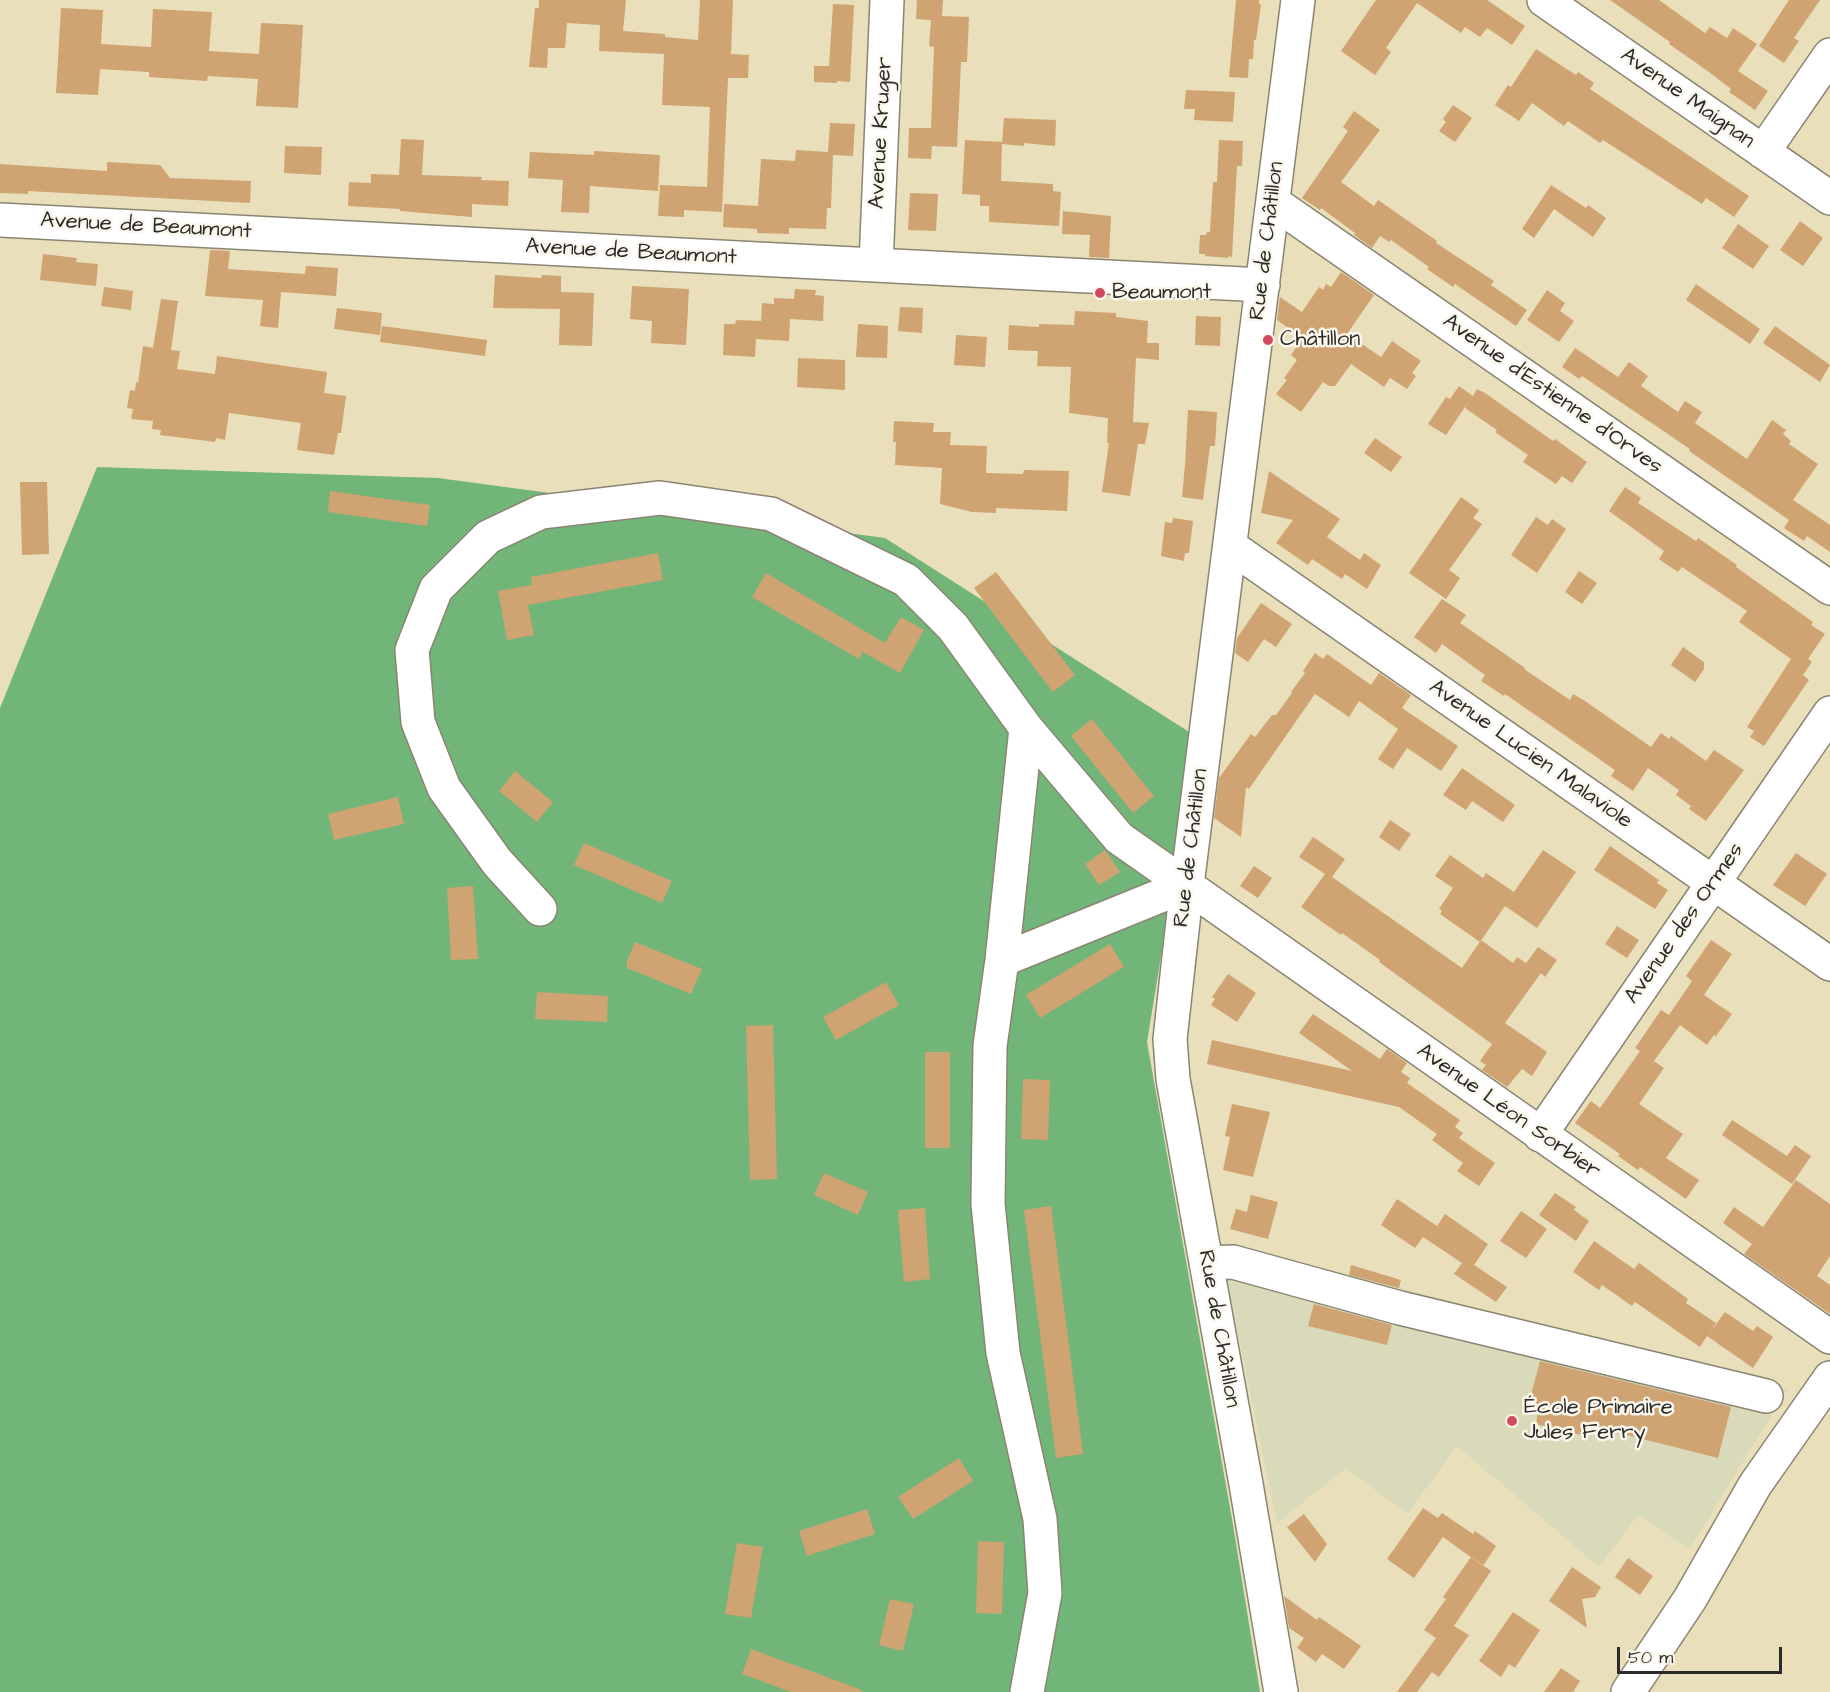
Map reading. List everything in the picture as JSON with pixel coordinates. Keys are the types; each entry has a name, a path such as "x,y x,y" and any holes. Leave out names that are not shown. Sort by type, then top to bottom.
{"street":[{"name":"Avenue Kruger","path":"876,265 887,0"},
{"name":"Rue de Châtillon","path":"1281,1692 1173,1079 1170,1039 1187,885 1298,0"},
{"name":"Avenue Maignan","path":"1544,0 1830,198"},
{"path":"1763,152 1830,55"},
{"name":"Avenue d'Estienne d'Orves","path":"1273,202 1830,588"},
{"name":"Avenue de Beaumont","path":"0,220 1263,285"},
{"name":"Avenue Léon Sorbier","path":"540,909 497,862 444,788 418,722 412,650 436,589 488,537 541,512 660,498 771,514 906,580 953,627 1026,728 1119,837 1830,1337"},
{"name":"Avenue Lucien Malaviole","path":"1230,546 1830,964"},
{"name":"Avenue des Ormes","path":"1540,1135 1830,712"},
{"path":"1026,728 1002,960 990,1046 988,1204 1003,1353 1041,1529 1046,1593 1027,1692"},
{"path":"1002,960 1187,885"},
{"path":"1206,1263 1233,1262 1400,1308 1766,1396"},
{"path":"1628,1692 1690,1599 1755,1485 1830,1378"}],"shaded area":[{"name":"École Primaire Jules Ferry","path":"1219,1242 1787,1390 1689,1550 1638,1515 1599,1567 1457,1446 1408,1513 1345,1469 1277,1523"}],"green space":[{"path":"97,467 438,478 885,538 1197,737 1147,1042 1233,1525 1260,1692 0,1692 0,708"}],"building":[{"path":"539,0 626,0 623,31 665,34 665,37 698,40 700,0 733,0 731,54 749,55 748,78 728,78 722,212 684,210 684,217 658,216 660,185 707,187 710,107 662,105 664,54 599,51 600,25 567,23 565,48 548,48 547,68 529,67 535,8 539,8"},
{"path":"917,0 943,0 942,16 969,17 967,62 961,62 957,147 932,146 931,159 908,158 909,128 931,128 934,47 929,46 931,20 916,19"},
{"path":"1236,0 1259,0 1261,5 1253,59 1249,59 1248,78 1229,77"},
{"path":"1376,0 1487,0 1525,26 1512,45 1487,28 1480,37 1465,27 1461,33 1417,3 1386,48 1391,52 1375,75 1341,51"},
{"path":"1610,0 1659,0 1705,33 1710,27 1727,38 1733,28 1757,44 1738,71 1768,91 1755,110 1729,92 1731,89 1709,72 1669,44 1670,42"},
{"path":"1789,0 1820,0 1794,38 1799,41 1784,63 1759,46"},
{"path":"833,4 854,5 850,82 814,82 814,66 829,66"},
{"path":"61,8 103,10 101,44 151,47 153,9 212,12 209,51 259,54 261,23 303,25 298,108 256,106 258,79 208,76 207,81 149,77 149,72 100,69 98,95 56,93"},
{"path":"1536,49 1576,75 1578,72 1594,83 1590,89 1749,196 1734,217 1706,198 1702,204 1603,140 1600,143 1568,121 1564,126 1532,103 1519,121 1495,105 1508,85 1511,87"},
{"path":"1186,90 1235,92 1233,122 1194,120 1195,109 1184,109"},
{"path":"1453,105 1472,118 1455,142 1439,131 1446,122 1443,119"},
{"path":"1354,111 1380,130 1341,182 1374,206 1378,200 1437,241 1436,243 1494,281 1491,285 1527,310 1516,326 1455,284 1453,287 1391,240 1389,242 1380,236 1372,248 1321,208 1320,210 1302,198 1348,131 1343,127"},
{"path":"1004,118 1056,120 1055,146 1024,143 1024,146 1002,144"},
{"path":"830,123 855,124 853,156 833,155 831,208 827,208 826,229 789,228 789,234 757,233 757,229 723,227 724,204 758,206 761,159 795,161 796,150 828,152"},
{"path":"401,139 424,140 422,175 482,177 481,180 509,181 508,206 472,204 472,217 348,206 349,182 371,183 371,174 399,175"},
{"path":"965,140 1002,142 1001,181 1053,184 1053,191 1061,192 1059,226 989,222 989,206 980,206 980,195 962,194"},
{"path":"1219,140 1243,141 1242,166 1237,166 1232,257 1228,256 1228,258 1199,254 1200,235 1210,232 1213,182 1217,182"},
{"path":"285,146 322,147 321,175 284,173"},
{"path":"594,151 660,155 658,191 590,186 589,213 561,212 563,180 528,178 530,152 594,155"},
{"path":"107,162 160,165 170,178 251,181 250,203 28,191 28,194 0,193 0,164 107,171"},
{"path":"1551,185 1586,208 1588,205 1606,218 1593,237 1554,209 1534,238 1522,229"},
{"path":"910,193 938,194 936,231 908,230"},
{"path":"1063,211 1111,216 1109,258 1089,257 1090,235 1062,234"},
{"path":"1800,221 1823,238 1803,266 1780,250"},
{"path":"1738,224 1769,246 1753,269 1722,248"},
{"path":"210,250 230,251 228,269 305,274 306,266 338,268 336,296 281,292 278,328 260,326 263,300 205,296"},
{"path":"43,254 77,258 76,262 98,264 96,286 40,280"},
{"path":"1341,272 1374,295 1347,334 1381,357 1392,341 1421,361 1412,373 1416,376 1407,389 1390,378 1384,387 1351,364 1335,386 1329,386 1323,382 1301,412 1276,394 1287,380 1284,378 1297,360 1291,355 1302,338 1277,320 1280,297 1302,312 1319,287 1323,290 1326,284 1331,287"},
{"path":"495,275 541,278 542,275 561,276 561,292 594,293 592,346 559,345 560,309 493,308"},
{"path":"1696,284 1760,329 1750,344 1686,300"},
{"path":"632,286 689,289 686,345 651,343 652,321 630,319"},
{"path":"104,287 133,291 131,310 101,306"},
{"path":"795,289 816,290 815,295 824,296 823,321 790,319 789,341 756,339 755,357 723,355 724,324 735,324 736,320 761,321 762,303 774,304 774,298 794,299"},
{"path":"1547,290 1565,303 1560,311 1574,321 1559,342 1527,320"},
{"path":"161,299 178,301 171,350 180,351 177,369 215,374 217,356 327,372 324,393 346,396 341,433 338,433 334,455 297,450 301,423 229,413 225,440 216,438 215,442 160,435 161,430 152,429 153,421 131,419 133,409 127,408 130,390 135,391 136,382 138,383 143,346 153,348"},
{"path":"900,307 923,308 922,333 898,331"},
{"path":"337,308 382,313 380,335 334,329"},
{"path":"1075,311 1116,313 1116,317 1148,321 1147,343 1159,343 1159,360 1136,358 1133,422 1149,423 1145,444 1138,444 1130,496 1102,492 1109,443 1107,443 1108,418 1069,413 1071,367 1037,366 1038,351 1008,350 1009,325 1039,327 1039,324 1074,325"},
{"path":"1196,316 1221,317 1220,346 1195,345"},
{"path":"858,324 888,326 887,358 856,357"},
{"path":"382,326 487,340 485,356 380,342"},
{"path":"1775,326 1830,365 1820,382 1763,343"},
{"path":"956,335 987,337 985,367 954,365"},
{"path":"1575,348 1618,377 1629,362 1648,376 1641,386 1678,412 1685,401 1702,412 1695,423 1747,459 1772,420 1786,430 1783,434 1791,441 1789,444 1818,464 1793,500 1830,525 1830,552 1807,536 1804,541 1784,528 1789,520 1582,376 1579,379 1562,367"},
{"path":"798,358 845,360 845,390 797,387"},
{"path":"1459,386 1473,396 1477,389 1485,393 1587,462 1572,483 1562,476 1556,484 1523,462 1528,455 1465,408 1469,401 1446,435 1428,424 1446,397 1450,399"},
{"path":"1188,410 1217,412 1215,446 1210,446 1203,500 1182,497"},
{"path":"894,421 934,423 933,432 951,432 950,445 987,446 986,473 1023,474 1024,470 1069,471 1067,511 996,508 996,513 972,512 940,504 942,468 895,465"},
{"path":"1375,438 1402,457 1391,472 1364,453"},
{"path":"1269,471 1340,519 1327,537 1360,560 1364,553 1381,565 1367,589 1345,574 1342,579 1312,559 1308,565 1276,543 1293,520 1261,513"},
{"path":"20,482 47,482 49,554 22,555"},
{"path":"1625,487 1641,498 1638,503 1696,541 1698,538 1737,565 1736,567 1813,622 1811,625 1825,634 1808,659 1812,662 1803,675 1809,680 1764,746 1750,737 1754,731 1747,727 1791,659 1739,622 1747,611 1682,567 1678,572 1659,559 1664,551 1609,511"},
{"path":"330,491 430,505 427,526 328,512"},
{"path":"1461,497 1479,510 1473,518 1482,524 1449,570 1460,578 1446,599 1409,573"},
{"path":"1536,517 1548,525 1552,519 1566,529 1537,573 1511,555"},
{"path":"1173,518 1193,521 1189,553 1185,553 1184,561 1161,556 1165,522 1172,523"},
{"path":"658,553 663,580 528,605 534,635 507,640 498,591 532,585 531,577"},
{"path":"1579,571 1597,583 1582,604 1565,592"},
{"path":"996,572 1075,675 1053,692 974,588"},
{"path":"766,573 885,643 901,617 924,630 900,673 863,652 859,659 752,597"},
{"path":"1442,599 1466,615 1460,623 1524,669 1570,700 1573,694 1585,701 1651,747 1661,733 1669,739 1671,736 1706,761 1714,750 1744,770 1706,821 1689,809 1691,806 1676,795 1679,790 1648,768 1633,791 1611,776 1615,770 1505,694 1504,696 1481,681 1485,675 1442,644 1436,653 1414,637"},
{"path":"1261,603 1292,624 1276,647 1264,639 1248,662 1235,653 1237,638"},
{"path":"1683,647 1704,662 1704,669 1695,682 1671,665"},
{"path":"1315,653 1323,659 1327,654 1371,685 1379,673 1411,695 1402,708 1458,746 1441,771 1407,748 1393,769 1378,759 1398,729 1359,701 1349,717 1315,694 1249,789 1246,787 1241,837 1214,818 1219,778 1251,734 1255,737 1272,715 1276,715 1305,673 1303,671"},
{"path":"1092,719 1154,796 1133,813 1071,736"},
{"path":"1462,768 1515,805 1503,822 1472,801 1466,810 1443,795"},
{"path":"515,771 553,802 537,822 499,791"},
{"path":"398,797 404,824 334,840 328,814"},
{"path":"1390,820 1411,834 1399,851 1379,837"},
{"path":"1313,837 1345,859 1332,877 1462,968 1481,940 1513,963 1517,957 1526,963 1538,947 1557,960 1545,977 1541,973 1505,1023 1547,1052 1532,1076 1522,1069 1507,1087 1482,1070 1486,1065 1480,1061 1492,1044 1379,962 1380,960 1301,907 1325,874 1299,857"},
{"path":"584,843 672,881 662,903 574,865"},
{"path":"1610,846 1659,880 1657,883 1668,890 1655,909 1594,870"},
{"path":"1105,850 1120,872 1099,885 1085,864"},
{"path":"1543,850 1576,872 1537,928 1505,906 1480,942 1440,914 1442,911 1439,909 1453,888 1435,876 1450,855 1483,878 1486,873 1514,892"},
{"path":"1796,853 1827,874 1805,906 1773,885"},
{"path":"1254,866 1272,878 1258,898 1240,886"},
{"path":"473,886 478,959 451,960 447,888"},
{"path":"1617,926 1639,940 1627,958 1605,944"},
{"path":"1711,940 1732,954 1704,995 1732,1014 1707,1045 1680,1025 1654,1061 1664,1068 1639,1104 1683,1134 1666,1158 1699,1180 1686,1199 1640,1167 1638,1170 1618,1156 1620,1154 1575,1123 1591,1101 1600,1108 1640,1051 1635,1048 1661,1010 1669,1015 1692,981 1686,976"},
{"path":"635,942 702,969 691,994 627,968 627,961"},
{"path":"1110,944 1124,967 1040,1018 1026,995"},
{"path":"1228,974 1256,993 1237,1022 1211,1005 1215,999 1212,997"},
{"path":"886,982 899,1005 836,1040 823,1017"},
{"path":"537,992 608,996 607,1022 535,1019"},
{"path":"1313,1014 1380,1059 1387,1049 1407,1063 1401,1072 1410,1078 1407,1083 1460,1120 1455,1127 1463,1133 1459,1138 1495,1163 1479,1186 1457,1171 1463,1163 1432,1140 1437,1134 1399,1107 1207,1064 1212,1040 1352,1071 1299,1033"},
{"path":"773,1025 777,1179 750,1180 746,1026"},
{"path":"925,1052 950,1052 950,1148 925,1148"},
{"path":"1023,1079 1050,1080 1048,1140 1021,1139"},
{"path":"1232,1104 1270,1112 1253,1177 1223,1170 1230,1137 1225,1136"},
{"path":"1732,1120 1787,1156 1795,1145 1811,1156 1792,1184 1722,1135"},
{"path":"824,1173 868,1192 858,1215 814,1195"},
{"path":"1796,1180 1830,1204 1830,1256 1817,1276 1830,1285 1830,1314 1744,1254 1752,1244 1723,1223 1734,1207 1763,1227"},
{"path":"1555,1193 1576,1207 1574,1210 1589,1221 1576,1241 1539,1215"},
{"path":"1251,1195 1278,1202 1268,1239 1230,1229 1236,1209 1247,1212"},
{"path":"1397,1199 1437,1226 1445,1214 1488,1244 1474,1265 1507,1287 1496,1302 1454,1274 1462,1263 1423,1237 1415,1248 1381,1225"},
{"path":"1051,1206 1083,1454 1056,1458 1024,1210"},
{"path":"925,1208 930,1279 904,1282 898,1210"},
{"path":"1521,1211 1547,1229 1526,1258 1500,1241"},
{"path":"1594,1241 1634,1269 1639,1263 1688,1299 1686,1303 1716,1323 1708,1335 1725,1312 1753,1331 1757,1326 1773,1337 1753,1368 1707,1336 1700,1347 1635,1302 1632,1306 1602,1285 1599,1290 1573,1272"},
{"path":"1351,1265 1401,1280 1399,1288 1349,1275"},
{"path":"1314,1304 1392,1325 1387,1345 1308,1326"},
{"path":"1540,1361 1731,1407 1718,1458 1583,1424 1581,1435 1536,1424 1538,1412 1527,1410"},
{"path":"959,1458 973,1481 913,1519 898,1497"},
{"path":"1423,1508 1438,1518 1442,1513 1473,1534 1475,1531 1496,1546 1483,1566 1443,1537 1414,1578 1387,1559"},
{"path":"867,1509 875,1534 807,1556 799,1531"},
{"path":"1304,1514 1327,1544 1315,1562 1287,1527"},
{"path":"978,1541 1004,1542 1002,1614 976,1613"},
{"path":"737,1543 763,1547 751,1618 725,1614"},
{"path":"1471,1557 1491,1571 1454,1626 1469,1635 1439,1677 1432,1672 1417,1692 1397,1692 1436,1638 1424,1630 1446,1599 1443,1597"},
{"path":"1628,1558 1653,1576 1640,1595 1615,1577"},
{"path":"1572,1567 1601,1587 1595,1597 1582,1599 1587,1628 1549,1601"},
{"path":"1284,1596 1317,1620 1319,1617 1361,1646 1344,1669 1322,1654 1316,1662 1297,1648 1304,1638 1289,1628"},
{"path":"890,1599 914,1604 903,1651 879,1645"},
{"path":"1513,1612 1540,1630 1515,1668 1509,1664 1501,1677 1479,1661"},
{"path":"751,1649 862,1690 861,1692 791,1692 742,1674"},
{"path":"1561,1668 1580,1681 1573,1692 1544,1692"}],"place":[{"name":"Beaumont","path":"1100,293"},
{"name":"Châtillon","path":"1268,340"},
{"name":"École Primaire Jules Ferry","path":"1512,1421"}]}
